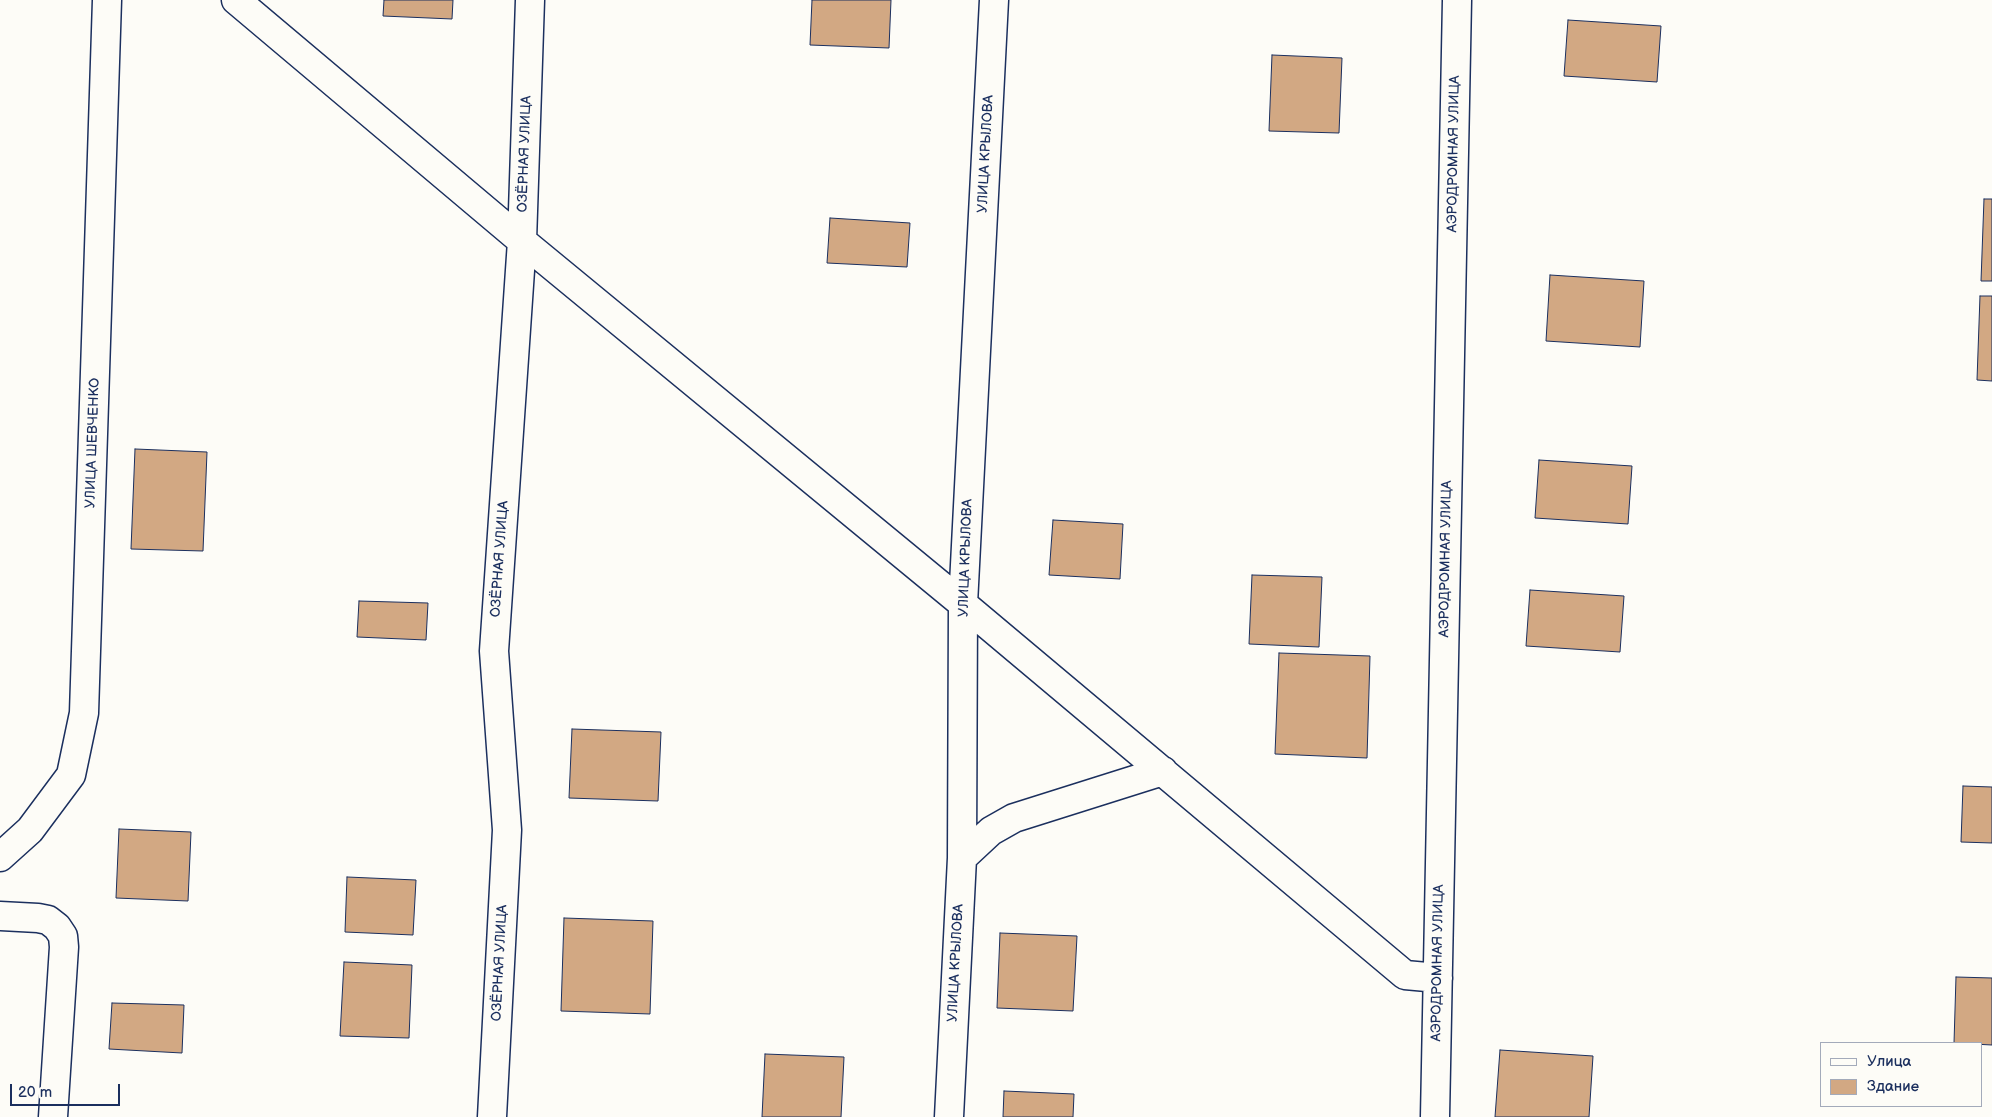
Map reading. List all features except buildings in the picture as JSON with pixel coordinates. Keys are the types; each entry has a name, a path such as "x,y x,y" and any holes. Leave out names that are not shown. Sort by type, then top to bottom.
{"street":[{"name":"УЛИЦА ШЕВЧЕНКО","path":"0,856 30,830 71,775 84,713 106,0"},
{"path":"236,0 522,241 963,604 1405,975 1438,978"},
{"name":"ОЗЁРНАЯ УЛИЦА","path":"492,1117 507,830 494,652 522,241 530,0"},
{"name":"УЛИЦА КРЫЛОВА","path":"949,1117 962,858 963,604 994,0"},
{"name":"АЭРОДРОМНАЯ УЛИЦА","path":"1435,1117 1457,0"},
{"path":"962,858 991,832 1014,818 1163,771"},
{"path":"0,916 48,920 57,927 63,936 64,947 53,1117"}]}
